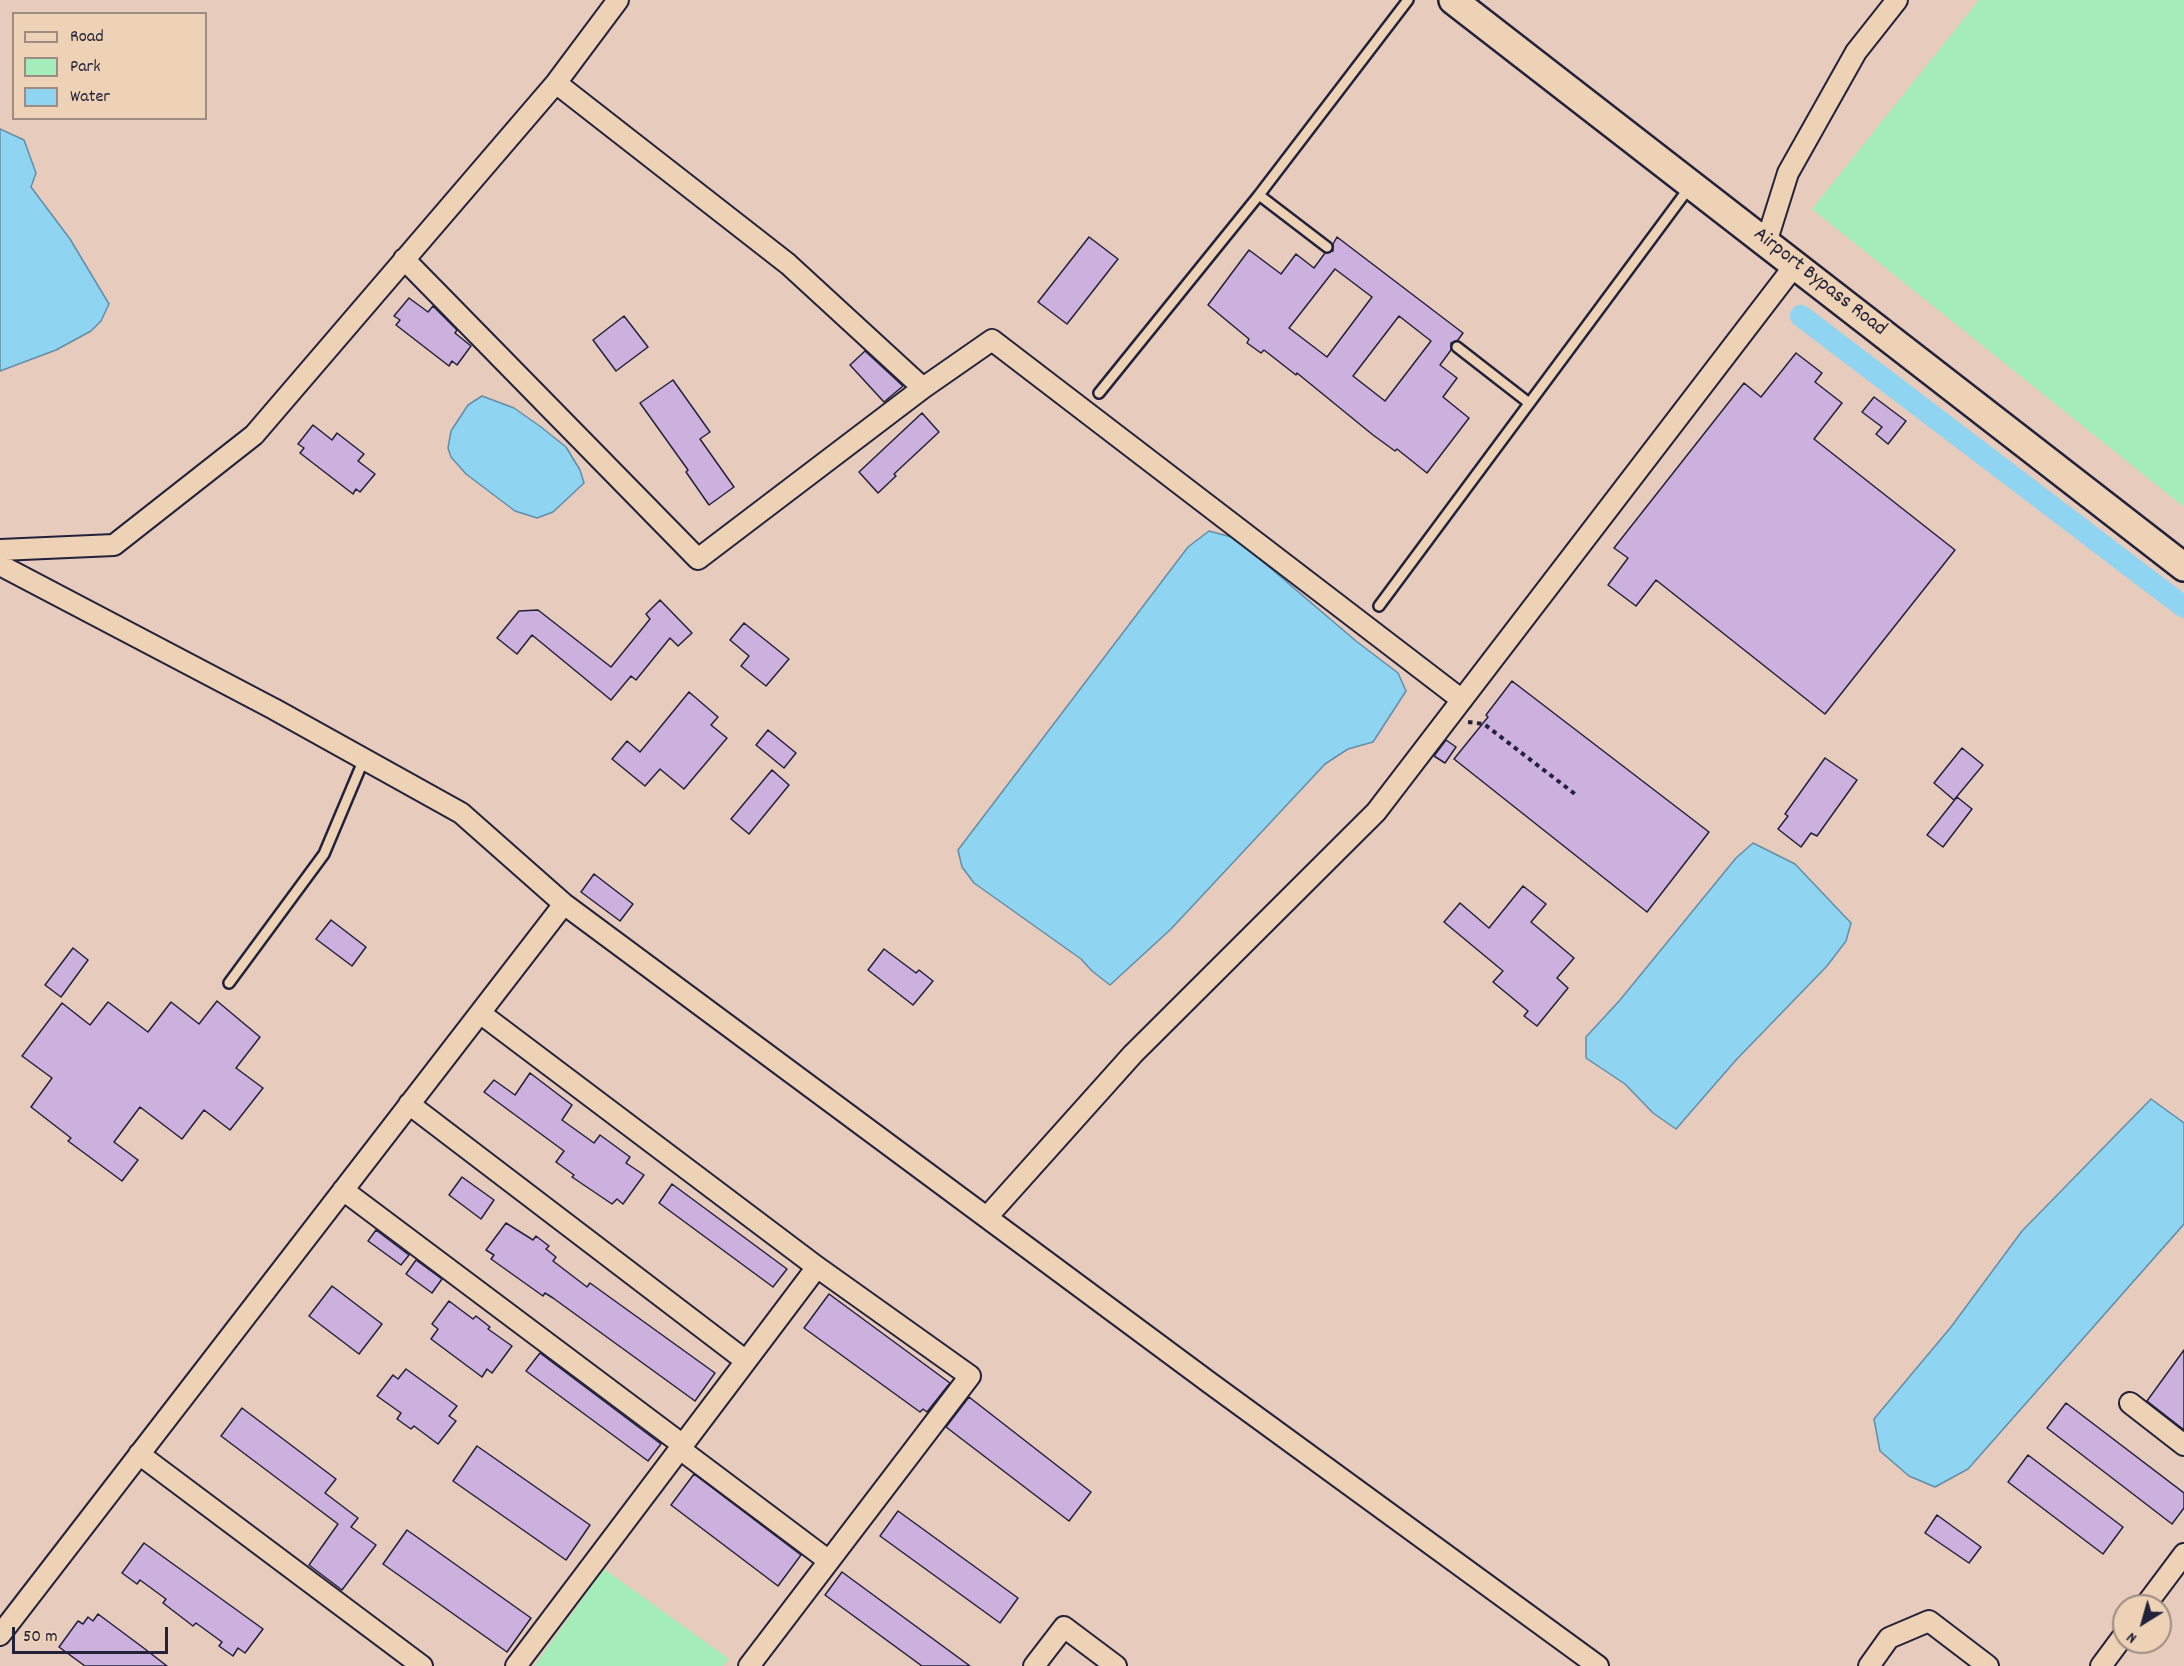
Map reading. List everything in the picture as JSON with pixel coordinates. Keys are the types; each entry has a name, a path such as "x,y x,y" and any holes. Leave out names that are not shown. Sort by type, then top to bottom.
{"street":[{"path":"0,549 114,544 254,435 556,83 618,0"},
{"name":"Airport Bypass Road","path":"1453,0 2184,567"},
{"path":"1766,243 1788,173 1856,52 1897,0"},
{"path":"556,83 788,264 923,388"},
{"path":"404,259 698,559 923,388 992,340 1462,700"},
{"path":"987,1217 1133,1054 1376,812 1794,265"},
{"path":"0,565 274,709 461,813 564,904 1598,1666"},
{"path":"0,1635 564,904"},
{"path":"480,1013 817,1267 970,1376 749,1666"},
{"path":"409,1104 746,1361"},
{"path":"343,1190 829,1562"},
{"path":"516,1666 817,1267"},
{"path":"2130,1403 2184,1445"},
{"path":"140,1454 422,1666"},
{"path":"2154,1594 2184,1554"},
{"path":"1869,1666 1889,1638 1929,1621 1988,1666"},
{"path":"1034,1666 1064,1627 1116,1666"},
{"path":"2100,1666 2112,1650"}],"lane":[{"path":"1099,393 1259,195 1408,0"},
{"path":"1259,195 1327,247"},
{"path":"1379,606 1683,196"},
{"path":"1457,347 1530,403"},
{"path":"229,983 324,854 364,759"}],"path":[{"path":"1447,720 1484,724 1575,794"}],"green space":[{"path":"1979,0 2184,0 2184,507 1812,209"},
{"path":"604,1569 729,1659 723,1666 534,1666"}],"water":[{"path":"0,129 24,140 36,173 31,187 70,239 109,304 101,321 91,331 56,350 0,371"},
{"path":"482,396 514,408 566,447 580,470 584,483 553,512 537,518 515,511 466,474 451,457 448,448 451,431 468,405"},
{"path":"1209,531 1235,538 1356,641 1398,673 1406,691 1373,742 1348,749 1325,764 1171,929 1110,985 1081,959 974,883 962,867 958,850 1188,547"},
{"path":"1753,843 1795,864 1851,923 1846,941 1827,966 1736,1060 1676,1129 1653,1113 1625,1084 1586,1058 1586,1037 1620,1000 1736,858"},
{"path":"2151,1099 2184,1123 2184,1224 1968,1469 1935,1487 1909,1476 1880,1451 1874,1419 1951,1327 2022,1231"}],"building":[{"path":"1089,237 1118,259 1067,324 1038,302"},
{"path":"1337,237 1463,333 1458,340 1451,343 1451,350 1440,365 1457,378 1443,397 1469,418 1427,473 1397,449 1395,451 1373,435 1297,373 1296,375 1264,350 1261,353 1247,343 1249,339 1208,305 1249,250 1281,274 1296,254 1314,268 1325,253 1333,251 1333,244","holes":["1335,269 1372,297 1327,357 1289,328","1399,316 1431,341 1385,401 1353,376"]},
{"path":"409,298 428,312 433,306 457,330 455,333 471,346 457,365 452,361 449,366 396,325 400,320 394,316"},
{"path":"624,316 648,347 616,371 593,340"},
{"path":"865,351 903,386 884,402 850,365"},
{"path":"1796,353 1822,373 1815,382 1842,403 1814,439 1955,550 1825,714 1656,580 1636,606 1608,585 1628,558 1614,548 1744,383 1761,397"},
{"path":"673,380 710,432 700,439 734,487 709,505 686,472 688,470 640,403"},
{"path":"1874,397 1906,421 1888,444 1876,434 1882,427 1862,412"},
{"path":"922,413 939,432 894,474 896,476 878,493 859,472"},
{"path":"313,425 332,440 337,433 364,454 358,461 375,474 360,492 356,489 353,494 300,453 304,448 298,444"},
{"path":"660,600 692,633 678,646 670,638 636,680 631,676 611,700 532,635 517,654 497,638 519,611 538,610 611,667 650,619 646,614"},
{"path":"744,623 789,659 766,686 741,666 749,656 730,640"},
{"path":"1512,681 1709,832 1647,912 1454,759 1488,717 1486,715"},
{"path":"689,692 718,717 711,725 727,738 684,789 660,769 645,786 612,759 627,741 640,752"},
{"path":"768,730 796,753 784,768 756,745"},
{"path":"1446,740 1456,747 1445,763 1434,756"},
{"path":"1962,748 1983,765 1954,800 1934,783"},
{"path":"1825,758 1857,780 1817,836 1811,833 1801,847 1778,829 1788,816 1785,814"},
{"path":"772,770 789,785 749,834 731,819"},
{"path":"1957,797 1972,809 1943,847 1927,835"},
{"path":"594,874 633,904 620,921 581,892"},
{"path":"1523,886 1546,904 1531,922 1574,958 1557,978 1568,988 1537,1026 1524,1016 1528,1011 1493,982 1503,971 1444,922 1460,903 1489,928"},
{"path":"331,920 366,947 352,966 316,939"},
{"path":"73,948 88,960 61,997 45,985"},
{"path":"884,949 916,973 919,970 933,981 913,1005 868,970"},
{"path":"217,1001 260,1037 236,1068 263,1088 230,1130 204,1110 182,1139 140,1107 114,1142 138,1160 122,1181 68,1141 71,1138 31,1107 52,1078 22,1056 62,1003 90,1025 108,1002 148,1032 171,1002 199,1024"},
{"path":"530,1073 572,1105 562,1120 594,1143 600,1135 630,1157 626,1163 644,1175 623,1204 617,1199 612,1204 572,1177 574,1175 556,1162 564,1151 484,1092 494,1080 515,1095"},
{"path":"462,1177 494,1200 481,1219 449,1195"},
{"path":"672,1184 787,1269 773,1287 659,1203"},
{"path":"506,1223 533,1240 536,1236 549,1246 546,1249 556,1257 553,1261 587,1287 590,1283 715,1373 695,1401 553,1298 545,1293 543,1296 491,1259 494,1255 486,1250"},
{"path":"376,1230 409,1255 401,1265 368,1241"},
{"path":"416,1260 442,1279 432,1293 406,1274"},
{"path":"332,1286 382,1324 359,1354 309,1316"},
{"path":"829,1294 950,1383 927,1412 923,1409 920,1412 804,1328"},
{"path":"449,1301 473,1319 476,1316 490,1327 488,1329 512,1346 492,1373 487,1369 482,1377 431,1339 438,1329 432,1324"},
{"path":"2184,1350 2184,1430 2147,1401"},
{"path":"540,1353 661,1444 648,1461 526,1371"},
{"path":"406,1369 457,1406 449,1416 456,1421 438,1444 414,1426 411,1429 397,1419 401,1413 377,1396 393,1375 398,1379"},
{"path":"969,1397 1091,1492 1069,1521 946,1427"},
{"path":"2066,1403 2184,1493 2184,1508 2172,1524 2047,1428"},
{"path":"242,1408 336,1479 325,1493 358,1518 351,1527 376,1545 342,1590 309,1565 338,1524 221,1436"},
{"path":"477,1446 590,1525 566,1560 453,1481"},
{"path":"2028,1455 2123,1527 2103,1554 2008,1482"},
{"path":"694,1474 801,1555 778,1586 671,1505"},
{"path":"898,1511 1018,1598 1000,1623 880,1536"},
{"path":"1937,1515 1981,1547 1969,1563 1925,1533"},
{"path":"407,1530 531,1618 507,1652 383,1564"},
{"path":"144,1543 263,1629 245,1653 238,1648 233,1656 219,1646 222,1642 196,1623 193,1626 163,1603 166,1599 140,1580 137,1584 122,1573"},
{"path":"842,1572 970,1666 922,1666 825,1595"},
{"path":"98,1614 167,1666 85,1666 59,1647 78,1621 83,1624 88,1617 93,1621"}],"waterway":[{"path":"1801,316 2184,607"}]}
